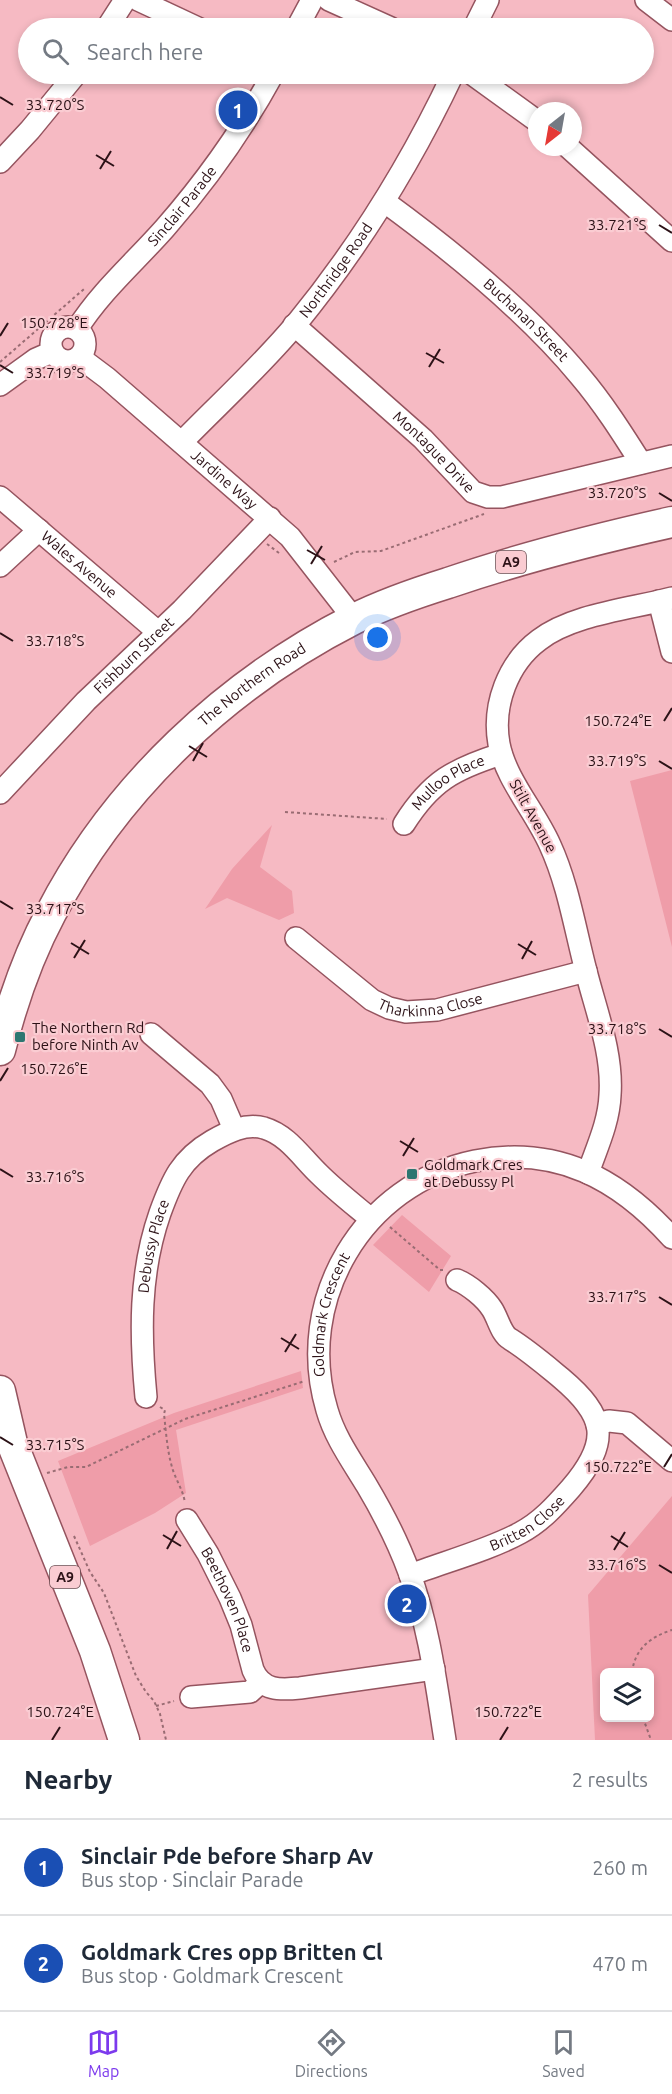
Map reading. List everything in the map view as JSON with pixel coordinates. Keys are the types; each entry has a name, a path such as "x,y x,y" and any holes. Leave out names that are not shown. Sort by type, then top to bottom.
{"highway":[{"name":"The Northern Road","path":"0,1050 25,970 51,912 86,854 124,803 192,732 242,689 295,652 354,619 419,592 554,550 672,522"},
{"name":"A9","path":"0,1391 12,1443 95,1651 124,1740"}],"street":[{"path":"113,18 125,0"},
{"path":"138,0 177,18"},
{"path":"302,18 312,0"},
{"path":"329,0 369,18"},
{"path":"479,18 488,0"},
{"path":"646,0 672,20"},
{"path":"0,162 68,84"},
{"name":"Sinclair Parade","path":"77,329 98,299 166,227 200,186 240,129 267,84"},
{"name":"Northridge Road","path":"182,442 242,383 294,325 335,273 385,202 448,84"},
{"path":"486,84 528,114"},
{"path":"578,156 672,241"},
{"name":"Buchanan Street","path":"385,202 428,234 487,284 554,347 605,408 641,463"},
{"name":"Montague Drive","path":"294,325 393,411 423,439 465,485 480,495 502,496 672,456"},
{"path":"66,326 82,332 86,343 79,357 65,361 52,352 51,341 56,331 66,326"},
{"path":"0,384 36,359 52,352"},
{"name":"Jardine Way","path":"79,357 107,378 270,518 298,546 354,619"},
{"name":"Wales Avenue","path":"0,497 158,632"},
{"name":"Fishburn Street","path":"0,794 86,701 158,632 270,518"},
{"path":"0,566 39,530"},
{"path":"666,600 672,652"},
{"name":"Stilt Avenue","path":"588,1173 607,1117 610,1088 608,1053 557,861 540,823 512,779 501,754 498,725 503,690 513,669 530,647 546,634 564,624 666,600"},
{"name":"Mulloo Place","path":"404,824 426,793 441,780 470,764 501,754"},
{"name":"Tharkinna Close","path":"296,938 372,1000 405,1012 437,1010 586,971"},
{"path":"151,1034 210,1084 221,1099 234,1130"},
{"name":"Debussy Place","path":"146,1397 142,1349 142,1309 147,1264 157,1222 174,1179 187,1159 201,1148 234,1130 255,1127 278,1135 298,1151 328,1182 379,1222"},
{"name":"Goldmark Crescent","path":"445,1740 426,1628 410,1575 378,1505 336,1433 327,1410 319,1376 319,1332 327,1293 343,1257 379,1222 387,1203 414,1185 439,1172 466,1163 504,1158 557,1162 588,1173 633,1199 672,1238"},
{"path":"457,1280 467,1285 490,1306 507,1337 531,1353 579,1393 591,1408 597,1424 619,1421 627,1423 672,1461"},
{"name":"Britten Close","path":"410,1575 511,1538 542,1518 589,1466 597,1444 597,1424"},
{"name":"Beethoven Place","path":"187,1520 227,1591 241,1625 253,1670 261,1682"},
{"path":"191,1697 250,1692 261,1682 280,1690 434,1669"}],"path":[{"path":"0,362 84,289"},
{"path":"334,561 356,552 381,551 490,512"},
{"path":"285,812 388,820 404,824"},
{"path":"379,1222 440,1270 446,1270 457,1280"},
{"path":"46,1473 68,1467 86,1467 185,1419 319,1376"},
{"path":"146,1397 165,1410 172,1467 183,1491 187,1520"},
{"path":"73,1533 90,1572 104,1593 136,1676 154,1701 166,1740"},
{"path":"632,1668 633,1662 653,1637 672,1630"},
{"path":"644,1722 651,1740"}],"shaded area":[{"path":"672,770 672,947 630,781"},
{"path":"272,825 260,867 292,891 294,913 279,920 227,898 205,909 232,869"},
{"path":"402,1215 451,1256 429,1292 373,1245"},
{"path":"301,1371 303,1388 176,1430 186,1493 155,1513 90,1546 58,1461 174,1413"},
{"path":"672,1496 672,1740 595,1740 588,1595"}],"place":[{"name":"Sinclair Pde before Sharp Av","path":"238,110"},
{"name":"The Northern Rd before Ninth Av","path":"20,1037"},
{"name":"Goldmark Cres at Debussy Pl","path":"412,1174"},
{"name":"Goldmark Cres opp Britten Cl","path":"407,1604"}]}
